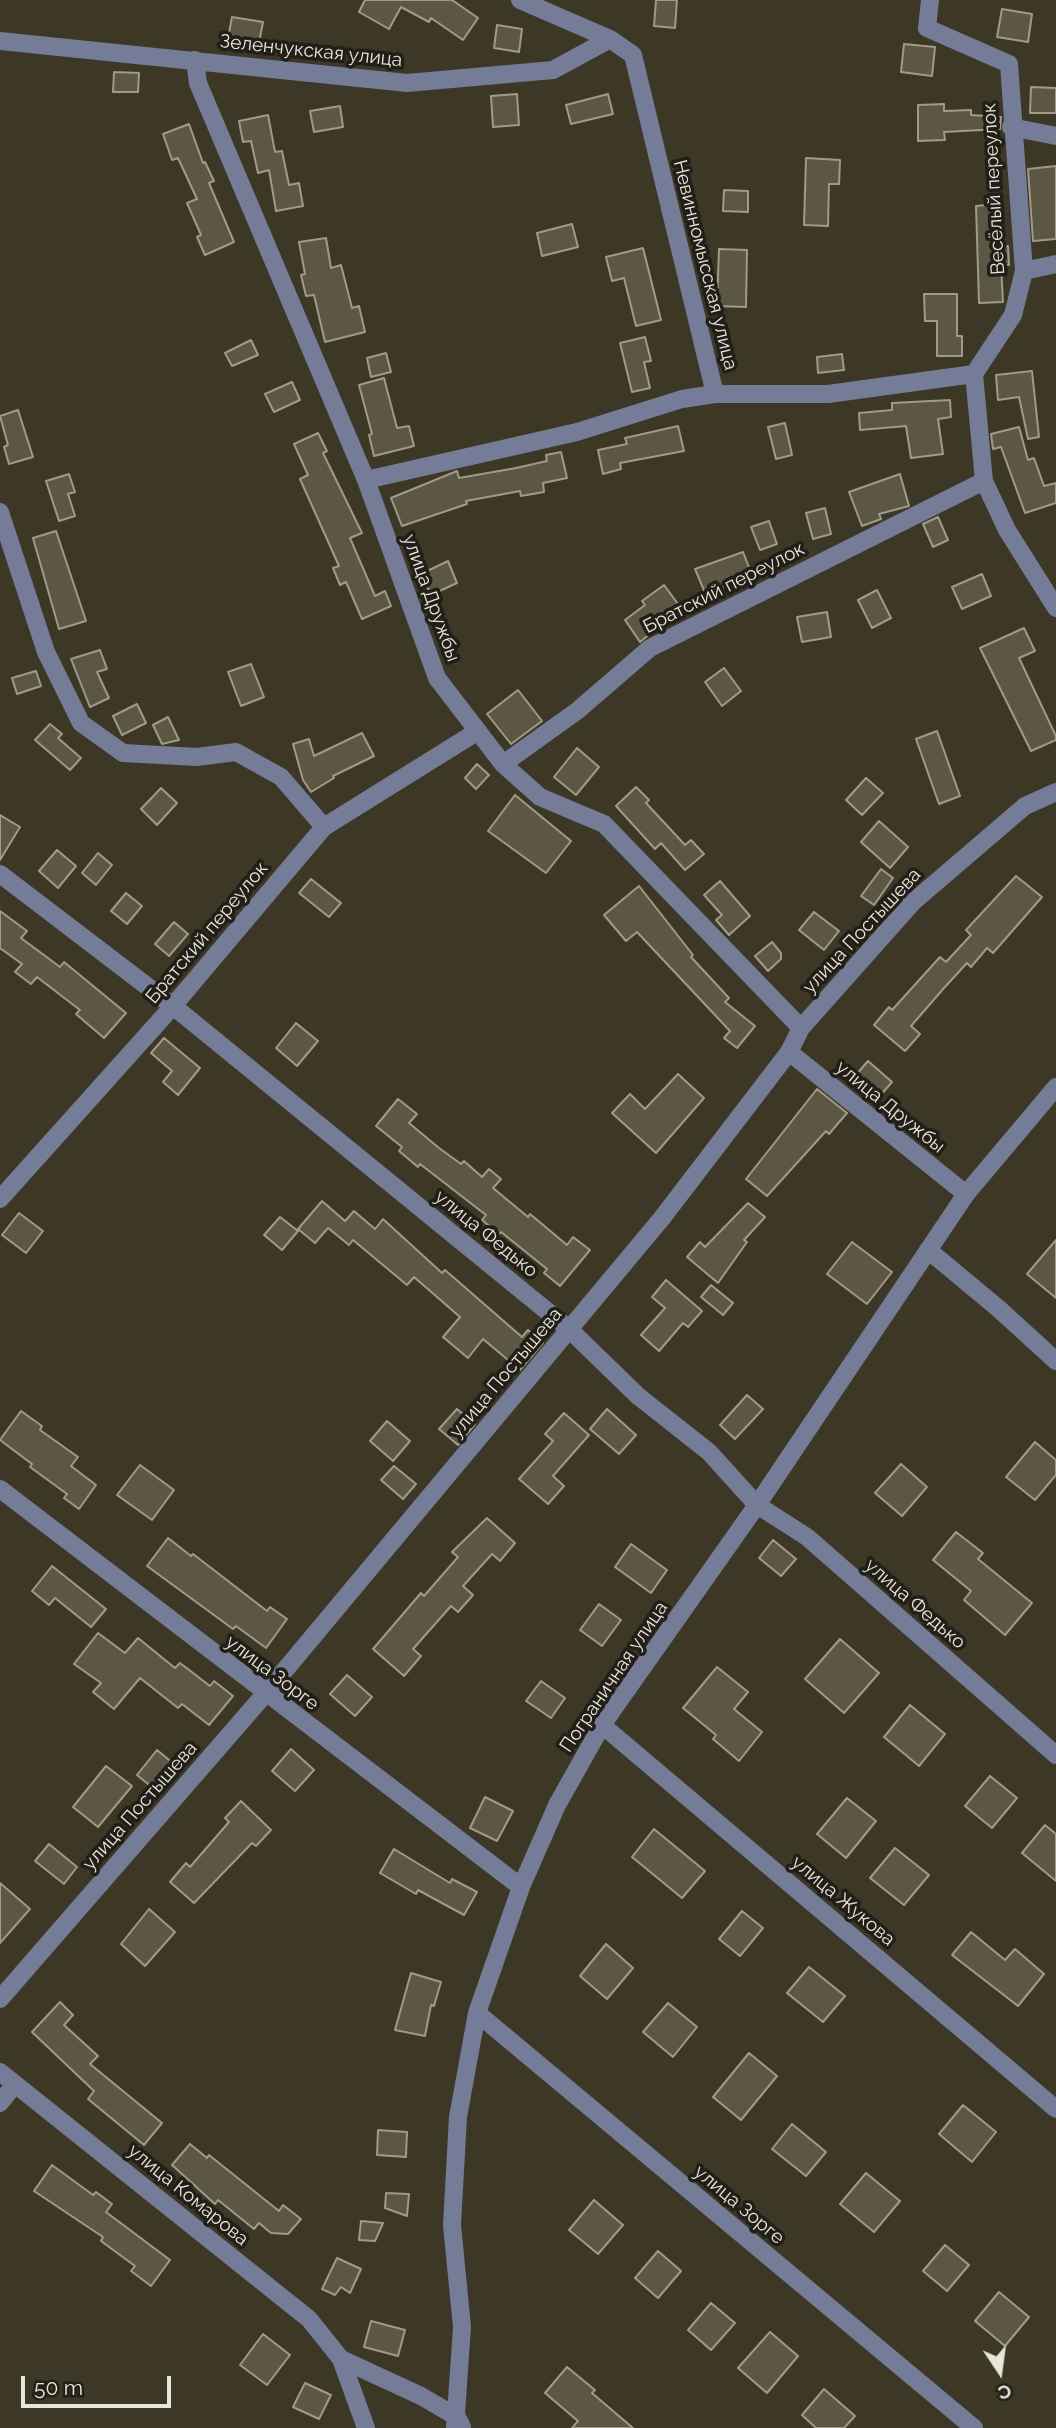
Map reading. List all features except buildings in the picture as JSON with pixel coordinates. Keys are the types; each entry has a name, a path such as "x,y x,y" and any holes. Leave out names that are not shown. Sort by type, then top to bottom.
{"street":[{"name":"Невинномысская улица","path":"520,0 610,39 632,55 715,394 828,394 974,374"},
{"name":"Весёлый переулок","path":"930,0 927,28 1009,64 1011,127 1024,271 1013,314 974,374"},
{"name":"Зеленчукская улица","path":"0,41 407,83 553,70 610,39"},
{"name":"улица Дружбы","path":"195,60 198,83 366,480 437,678 503,764 540,797 604,824 801,1028"},
{"path":"1011,127 1056,136"},
{"path":"1024,271 1056,264"},
{"path":"974,374 984,481 1007,530 1056,608"},
{"path":"366,480 577,432 682,399 715,394"},
{"name":"Братский переулок","path":"503,764 577,712 650,648 984,481"},
{"path":"0,512 46,652 81,723 123,753 197,757 236,752 281,777 324,827"},
{"name":"Братский переулок","path":"0,1199 173,1006 324,827 478,731"},
{"name":"улица Постышева","path":"0,1999 265,1694 662,1218 789,1052 801,1028 913,902 1024,806 1056,792"},
{"name":"улица Федько","path":"0,874 173,1006 569,1329 638,1396 709,1452 758,1504 807,1537 1056,1755"},
{"name":"улица Дружбы","path":"789,1052 966,1194"},
{"name":"Пограничная улица","path":"458,2424 462,2327 452,2225 458,2117 477,2013 521,1887 557,1805 602,1725 758,1504 966,1194 1056,1087"},
{"path":"928,1250 1056,1361"},
{"name":"улица Зорге","path":"0,1489 521,1887"},
{"name":"улица Жукова","path":"602,1725 1056,2109"},
{"name":"улица Зорге","path":"477,2013 974,2428"},
{"name":"улица Комарова","path":"0,2072 309,2319 341,2359 366,2428"},
{"path":"0,2103 15,2084"},
{"name":"улица Комарова","path":"341,2359 421,2396 458,2424"}]}
